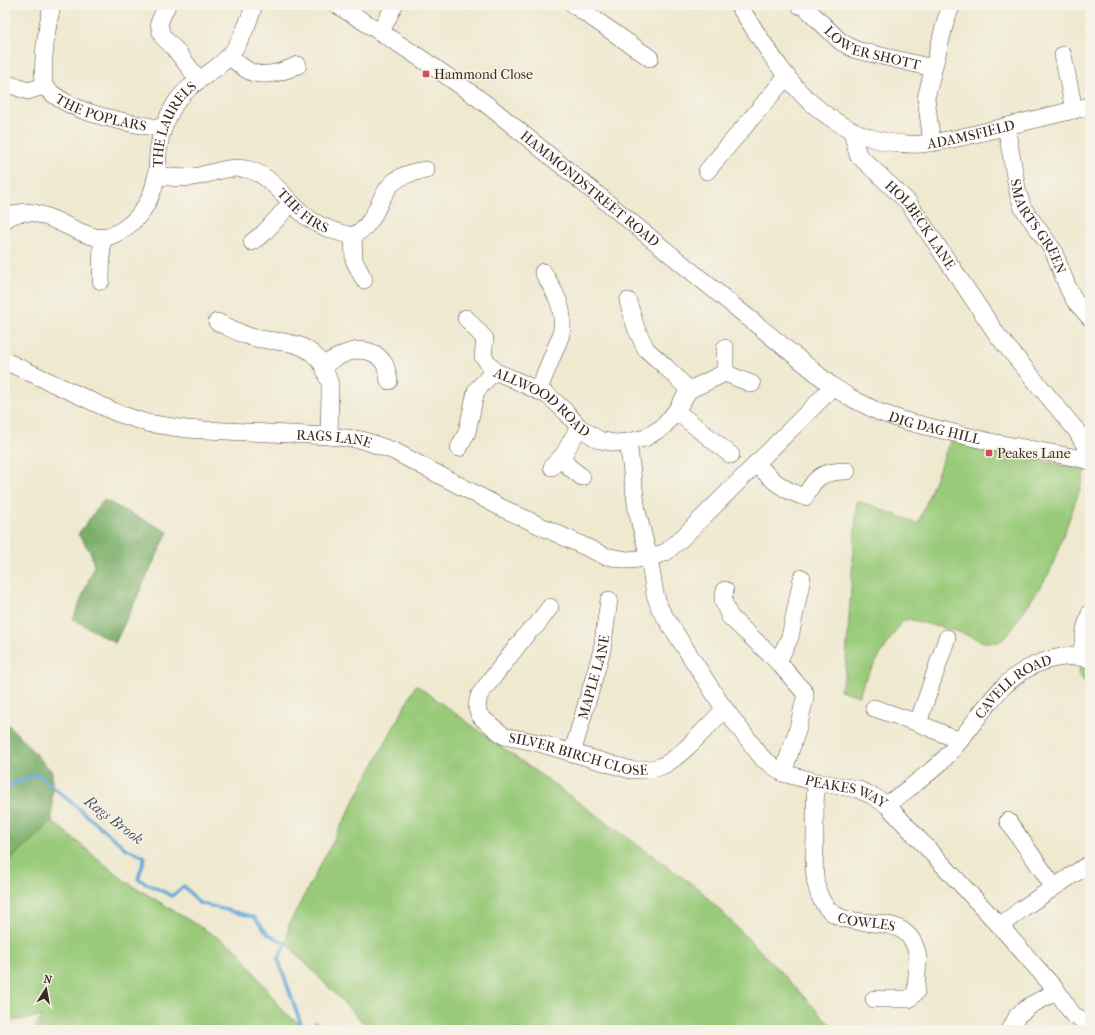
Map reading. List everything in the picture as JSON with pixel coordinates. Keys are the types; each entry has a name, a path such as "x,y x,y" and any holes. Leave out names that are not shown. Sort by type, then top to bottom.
{"street":[{"name":"THE POPLARS","path":"52,5 47,31 43,77 44,86 59,98 89,112 116,120 163,129"},
{"path":"167,5 159,23 163,37 175,49 198,79"},
{"name":"HAMMONDSTREET ROAD","path":"337,5 458,83 490,107 832,386"},
{"path":"381,32 394,5"},
{"path":"574,5 650,58"},
{"path":"738,5 787,76 808,100 827,115 852,131"},
{"name":"LOWER SHOTT","path":"799,5 806,8 841,42 856,50 932,68"},
{"path":"932,143 926,98 932,68 946,19 952,5"},
{"name":"THE LAURELS","path":"102,238 112,236 121,231 138,217 150,199 154,190 157,175 159,147 163,129 175,103 198,79 229,56 240,41 255,7"},
{"path":"1062,55 1082,108"},
{"path":"229,56 247,70 261,74 279,72 298,65"},
{"path":"707,171 787,76"},
{"name":"THE POPLARS","path":"5,83 28,91 44,86"},
{"name":"ADAMSFIELD","path":"852,131 872,139 901,143 932,143 1082,108"},
{"name":"SMARTS GREEN","path":"1006,126 1018,193 1024,208 1053,250 1068,288 1075,301 1090,318"},
{"name":"HOLBECK LANE","path":"852,131 858,155 908,202 998,336 1076,430 1085,445 1090,461"},
{"name":"THE FIRS","path":"157,175 183,178 199,176 232,168 245,169 265,178 301,213 311,220 332,230 353,236"},
{"path":"364,280 354,260 353,236 359,232 374,215 382,194 391,184 404,175 426,170"},
{"path":"252,242 264,233 292,203"},
{"path":"5,220 11,216 23,213 38,214 86,234 102,238 101,281"},
{"path":"538,391 561,335 562,328 562,309 560,302 544,272"},
{"path":"628,301 636,328 646,349 688,390 725,373 752,384"},
{"name":"ALLWOOD ROAD","path":"466,318 485,339 483,356 494,372 547,395 559,404 579,427 599,440 616,443 645,438 663,427 676,411 688,390"},
{"path":"217,322 265,340 281,341 305,347 318,358 324,365 330,384 329,436"},
{"path":"725,348 725,373"},
{"path":"324,365 344,353 364,350 378,356 383,362 386,366 389,381"},
{"name":"RAGS LANE","path":"5,361 117,413 147,422 186,429 329,436 362,440 394,450 500,507 605,556 628,560 649,558"},
{"path":"459,448 467,432 476,391 494,372"},
{"path":"628,442 636,511 649,558 666,552 681,539 822,398 832,386"},
{"name":"DIG DAG HILL","path":"832,386 851,398 879,412 905,421 991,442 1090,461"},
{"path":"676,411 731,455"},
{"path":"579,427 557,462 569,467 582,477"},
{"path":"756,463 784,489 805,497 814,480 836,471 847,471"},
{"name":"PEAKES WAY","path":"649,558 655,594 660,609 725,709 763,758 783,773 816,782 857,789 873,796 887,805 1000,926 1057,991 1074,1022 1087,1022 1090,1025"},
{"path":"778,662 790,636 802,578"},
{"path":"725,590 723,601 730,617 778,662 805,692 806,698 783,773"},
{"name":"MAPLE LANE","path":"572,754 602,650 609,600"},
{"name":"SILVER BIRCH CLOSE","path":"550,607 536,626 529,631 480,694 477,708 482,718 504,736 535,742 631,770 647,770 661,766 683,751 725,709"},
{"name":"CAVELL ROAD","path":"887,805 945,758 960,741 993,696 1017,674 1027,668 1051,659 1066,656 1085,658 1085,629 1090,614"},
{"path":"918,723 947,638"},
{"path":"874,708 918,723 960,741"},
{"name":"COWLES","path":"816,782 815,871 817,889 822,902 829,911 841,918 861,922 888,924 901,930 912,940 917,953 916,992 909,999 874,998"},
{"path":"1008,821 1054,887"},
{"path":"1000,926 1086,866"},
{"path":"1010,1030 1018,1015 1057,991"}],"green space":[{"path":"950,441 1085,470 1079,492 1050,572 1007,636 998,642 984,642 959,632 908,619 901,622 864,681 859,696 840,690 845,675 857,501 918,524"},
{"path":"104,500 168,532 115,643 73,619 94,567 91,553 78,534"},
{"path":"1080,666 1090,667 1090,690 1079,674"},
{"path":"416,685 700,890 775,966 835,1030 370,1030 287,944 289,924"},
{"path":"5,721 52,772 52,821 5,865"},
{"path":"52,821 125,881 238,950 280,1008 306,1030 34,1030 42,1016 5,1022 5,865"}],"waterway":[{"name":"Rags Brook","path":"5,787 38,774 125,848 145,857 138,879 172,896 184,886 199,903 254,917 269,935 286,943 278,959 303,1030"},
{"name":"Rags Brook","path":"306,1030 316,1023 321,1030"}],"place":[{"name":"Hammond Close","path":"426,74"},
{"name":"Peakes Lane","path":"989,453"}]}
